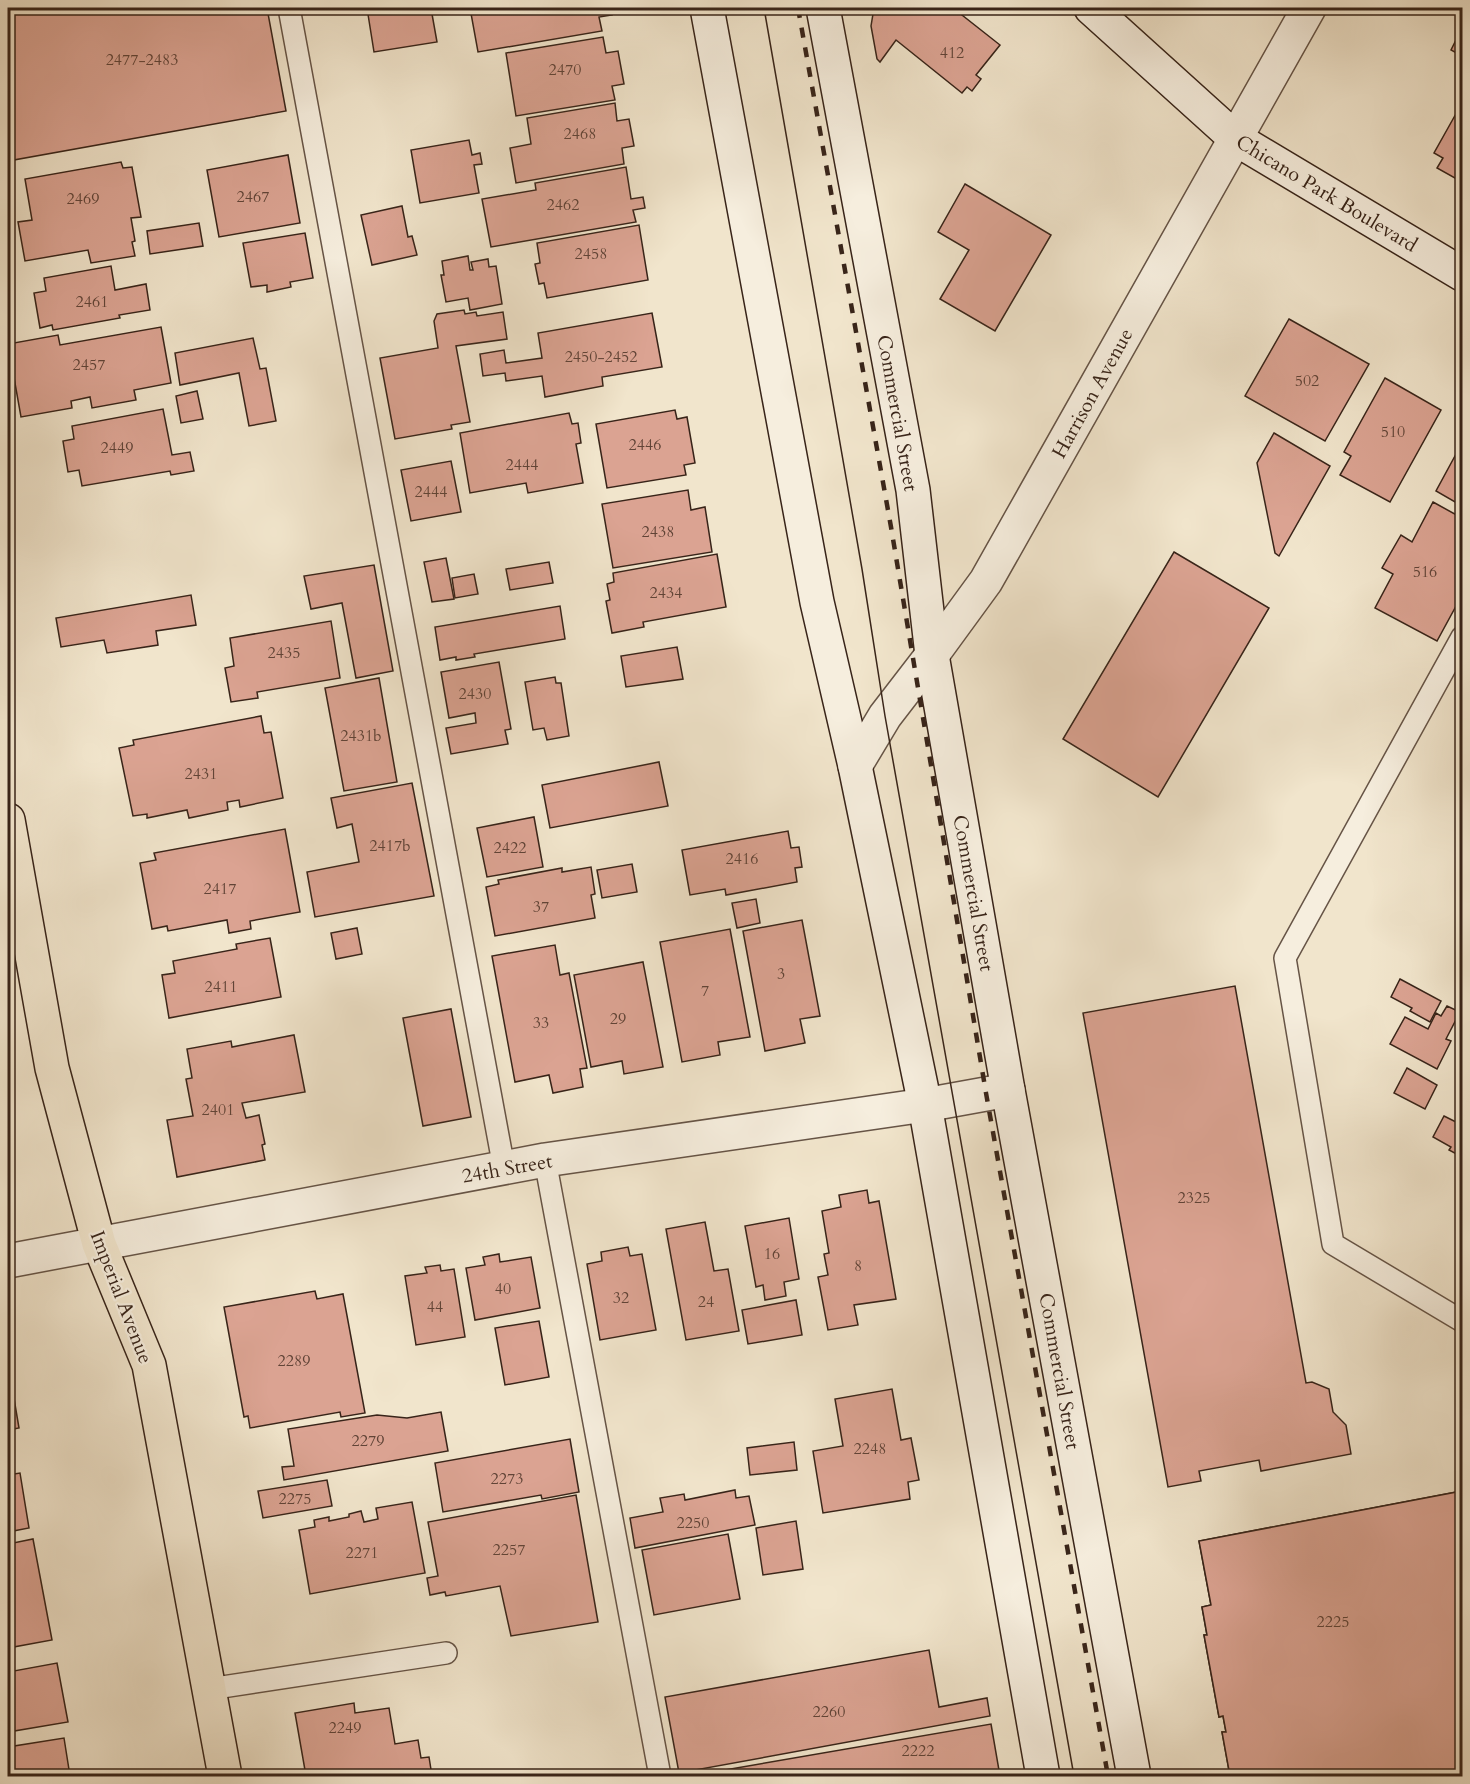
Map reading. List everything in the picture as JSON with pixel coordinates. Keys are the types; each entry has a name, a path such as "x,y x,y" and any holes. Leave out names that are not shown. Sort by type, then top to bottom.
{"main road":[{"path":"707,8 818,602 855,766 925,1105 1043,1776"},
{"name":"Commercial Street","path":"823,8 913,490 933,655 1008,1090 1134,1776"},
{"name":"Chicano Park Boulevard","path":"1091,8 1236,139 1462,274"},
{"name":"Harrison Avenue","path":"855,766 885,716 933,655 986,581 1309,8"},
{"name":"Imperial Avenue","path":"8,819 52,1068 99,1244 149,1365 225,1776"},
{"name":"24th Street","path":"8,1261 545,1160 925,1105 1008,1090"}],"lane":[{"path":"289,8 504,1168"},
{"path":"1462,638 1286,958 1333,1244 1462,1321"},
{"path":"545,1160 660,1776"},
{"path":"209,1689 446,1653"}],"building":[{"path":"8,8 267,8 286,111 8,161"},
{"path":"367,8 437,8 438,13 432,14 437,42 374,52"},
{"path":"470,8 610,8 612,15 599,17 602,31 478,52"},
{"path":"874,8 953,8 1000,45 976,75 981,79 972,91 967,87 962,93 896,40 880,62 877,59 871,26"},
{"path":"1462,28 1462,56 1451,50"},
{"path":"603,37 606,53 618,51 624,84 612,86 615,100 516,116 506,53"},
{"path":"615,103 617,121 629,119 634,146 622,148 624,164 516,183 510,148 531,144 527,118"},
{"path":"1462,103 1462,182 1437,168 1443,158 1434,153"},
{"path":"469,140 472,155 480,153 482,164 474,165 479,193 420,203 411,150"},
{"path":"288,155 300,223 219,237 207,170"},
{"path":"121,162 123,168 132,167 141,217 131,218 135,256 91,263 88,250 25,261 18,222 32,220 25,179"},
{"path":"626,167 631,199 643,197 645,208 633,210 636,222 491,247 482,199 536,190 535,183"},
{"path":"965,184 1051,235 995,331 940,299 969,250 938,232"},
{"path":"402,206 408,237 412,236 417,255 372,265 361,215"},
{"path":"199,223 203,246 150,254 147,231"},
{"path":"639,225 648,280 547,298 544,283 539,284 535,264 540,263 537,243"},
{"path":"305,233 313,278 290,282 291,287 267,292 267,285 251,287 243,243"},
{"path":"468,256 470,270 473,270 471,262 488,259 489,267 496,266 502,304 470,310 468,298 446,302 441,275 444,275 442,261"},
{"path":"111,266 115,290 146,284 150,310 53,330 52,325 40,328 34,293 46,291 44,278"},
{"path":"464,310 465,314 476,312 477,316 503,312 507,339 456,346 470,422 451,425 452,429 395,439 380,358 438,348 434,321 437,314"},
{"path":"652,313 662,367 602,377 603,386 545,397 542,376 506,381 505,373 483,376 480,354 504,350 506,363 542,358 538,333"},
{"path":"1289,319 1369,364 1325,441 1245,396"},
{"path":"161,327 171,383 134,390 136,400 92,408 90,397 71,401 72,408 21,417 8,344 58,335 60,345"},
{"path":"253,338 260,369 266,368 276,421 249,426 239,373 180,385 175,353"},
{"path":"1385,378 1441,410 1390,502 1340,475 1351,456 1344,452"},
{"path":"197,391 203,419 181,423 176,396"},
{"path":"163,409 172,455 190,452 194,471 171,475 170,471 82,486 79,470 68,472 63,441 74,439 72,426"},
{"path":"675,410 677,419 687,417 695,463 684,465 686,475 607,488 596,424"},
{"path":"569,413 572,424 578,423 581,443 576,444 583,483 528,493 526,483 470,493 460,433"},
{"path":"1274,433 1330,466 1279,556 1275,553 1257,463"},
{"path":"1462,443 1462,506 1436,491"},
{"path":"451,461 461,512 411,521 401,470"},
{"path":"688,490 691,510 705,507 712,552 613,568 602,504"},
{"path":"1433,502 1462,518 1462,595 1437,641 1375,608 1393,574 1382,568 1401,535 1412,542"},
{"path":"1174,552 1269,608 1158,797 1063,739"},
{"path":"717,554 726,607 643,622 644,627 612,633 606,601 610,600 607,584 614,582 613,573"},
{"path":"446,558 454,599 432,602 424,562"},
{"path":"549,562 553,583 510,590 506,569"},
{"path":"374,565 393,671 356,678 342,603 311,609 304,576"},
{"path":"474,574 478,594 455,598 452,578"},
{"path":"191,595 196,625 156,631 158,645 107,653 104,640 61,647 56,618"},
{"path":"560,606 565,639 474,654 475,657 440,660 435,627"},
{"path":"331,621 340,678 257,692 258,698 231,702 225,668 234,666 230,638"},
{"path":"677,647 683,679 626,687 621,656"},
{"path":"499,662 511,729 505,730 508,744 451,754 446,728 476,723 475,713 449,718 441,672"},
{"path":"555,677 556,683 561,683 569,736 547,740 544,728 533,730 525,682"},
{"path":"379,678 397,782 344,791 325,688"},
{"path":"261,716 264,733 271,732 283,798 240,807 239,800 227,802 228,810 189,818 187,810 147,818 147,814 133,816 119,748 134,745 133,740"},
{"path":"659,762 668,806 550,828 542,785"},
{"path":"412,783 434,896 315,917 307,872 359,862 352,824 337,828 331,798"},
{"path":"534,817 543,867 487,877 477,828"},
{"path":"285,829 300,912 250,921 251,929 229,933 227,920 168,931 167,926 152,929 140,863 156,860 154,853"},
{"path":"788,831 791,848 799,847 802,867 795,868 797,882 726,895 725,889 690,895 682,850"},
{"path":"632,864 637,892 602,898 597,870"},
{"path":"591,867 595,894 591,895 595,918 495,936 486,887 499,884 498,880 562,868 562,872"},
{"path":"756,899 760,923 737,928 732,903"},
{"path":"802,920 820,1016 800,1019 805,1043 765,1051 743,931"},
{"path":"357,928 362,954 336,959 331,933"},
{"path":"730,929 750,1037 718,1042 720,1055 682,1062 660,942"},
{"path":"270,938 281,997 169,1018 162,975 175,973 173,961 237,949 236,944"},
{"path":"555,945 560,975 569,973 587,1068 580,1069 583,1087 553,1093 549,1075 515,1082 492,956"},
{"path":"643,962 663,1067 624,1074 622,1061 591,1067 574,975"},
{"path":"1400,979 1441,1001 1430,1022 1410,1011 1412,1008 1391,997"},
{"path":"1235,986 1306,1383 1312,1382 1329,1389 1333,1412 1346,1425 1351,1454 1261,1471 1259,1460 1199,1471 1201,1481 1168,1487 1083,1013"},
{"path":"1447,1006 1460,1012 1446,1039 1451,1041 1437,1069 1390,1044 1405,1017 1428,1029 1436,1013 1441,1016"},
{"path":"451,1009 471,1117 423,1126 403,1018"},
{"path":"294,1035 305,1092 242,1103 246,1118 259,1115 265,1144 262,1145 265,1160 177,1177 167,1120 193,1116 186,1079 192,1078 187,1049 231,1041 232,1047"},
{"path":"1407,1068 1437,1085 1425,1109 1394,1093"},
{"path":"1444,1116 1462,1125 1462,1157 1449,1150 1451,1147 1433,1137"},
{"path":"867,1190 869,1203 879,1201 896,1299 854,1305 858,1325 828,1330 818,1277 828,1275 824,1254 829,1253 822,1211 841,1207 839,1195"},
{"path":"789,1218 799,1279 784,1282 786,1296 765,1300 763,1285 756,1287 745,1226"},
{"path":"705,1222 714,1271 728,1269 739,1331 686,1340 666,1229"},
{"path":"628,1247 630,1256 642,1254 656,1330 600,1340 587,1264 602,1261 601,1252"},
{"path":"499,1254 500,1262 531,1257 540,1308 475,1320 466,1268 485,1265 483,1257"},
{"path":"440,1265 441,1271 454,1269 465,1337 416,1345 405,1276 427,1273 425,1267"},
{"path":"315,1291 317,1299 343,1294 365,1413 341,1417 340,1412 250,1428 248,1416 244,1417 224,1307"},
{"path":"796,1300 802,1335 748,1344 742,1310"},
{"path":"539,1321 549,1377 505,1385 495,1328"},
{"path":"8,1370 19,1428 8,1430"},
{"path":"892,1389 901,1440 911,1438 919,1480 908,1482 910,1499 823,1513 813,1451 843,1446 835,1399"},
{"path":"441,1412 448,1451 284,1480 282,1467 294,1466 288,1429 377,1415 407,1418"},
{"path":"570,1439 579,1492 542,1499 541,1495 443,1512 435,1463"},
{"path":"794,1442 797,1470 750,1475 747,1448"},
{"path":"20,1473 29,1528 8,1532 8,1475"},
{"path":"327,1480 332,1506 263,1518 258,1491"},
{"path":"735,1490 736,1498 749,1496 755,1525 635,1548 630,1518 663,1512 660,1498 684,1494 685,1500"},
{"path":"1462,1491 1462,1642 1372,1659 1372,1656 1351,1659 1373,1776 1230,1776 1222,1732 1226,1732 1223,1716 1219,1717 1204,1635 1207,1635 1202,1607 1211,1605 1199,1541"},
{"path":"1462,1491 1462,1776 1230,1776 1222,1732 1226,1732 1223,1716 1219,1717 1204,1635 1207,1635 1202,1607 1211,1605 1199,1541"},
{"path":"576,1495 598,1622 511,1636 500,1586 446,1596 445,1592 430,1595 427,1578 438,1576 428,1522"},
{"path":"412,1502 425,1573 310,1594 299,1530 315,1527 314,1520 329,1517 329,1521 349,1517 349,1514 361,1511 364,1522 378,1519 376,1508"},
{"path":"796,1521 803,1569 763,1575 756,1528"},
{"path":"728,1534 740,1599 654,1615 642,1550"},
{"path":"33,1539 52,1640 8,1648 8,1544"},
{"path":"929,1650 939,1707 987,1698 990,1716 679,1773 665,1697"},
{"path":"57,1663 68,1722 8,1732 8,1672"},
{"path":"354,1703 355,1713 389,1708 395,1744 418,1740 421,1758 429,1757 432,1776 306,1776 295,1713"},
{"path":"991,1724 1000,1776 690,1776"},
{"path":"64,1738 70,1776 8,1776 8,1747"}],"tram line":[{"path":"764,8 862,569 885,716 1074,1776"}],"railway":[{"path":"798,8 891,527 986,1093 1108,1776"}]}
